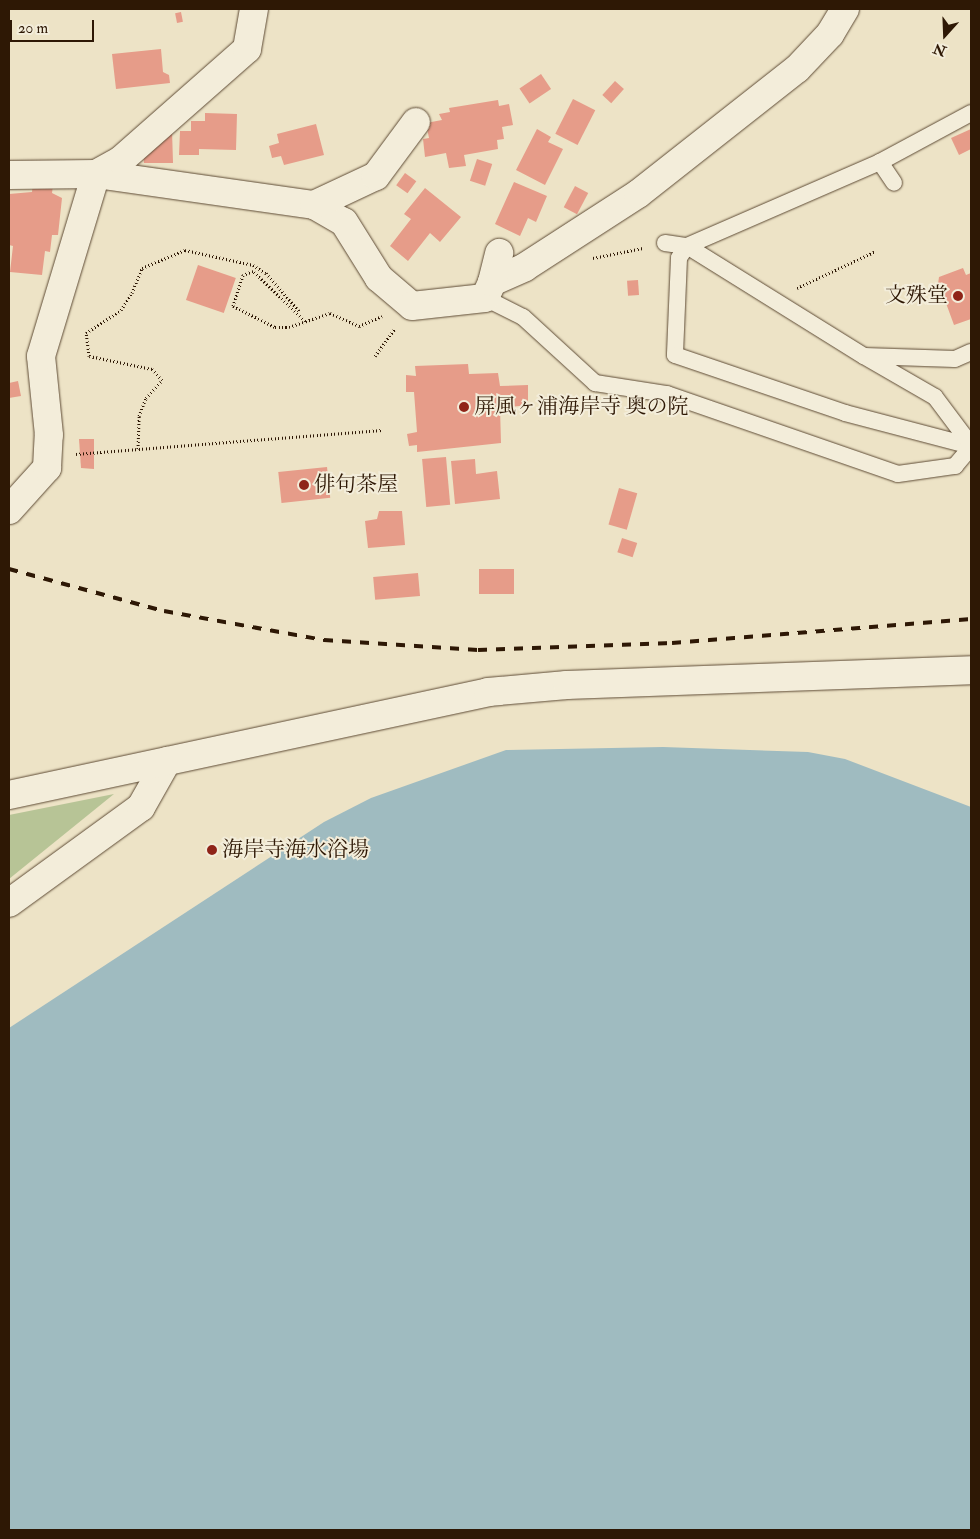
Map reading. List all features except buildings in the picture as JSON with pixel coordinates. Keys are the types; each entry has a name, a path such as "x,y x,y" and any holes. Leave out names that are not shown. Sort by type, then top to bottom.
{"street":[{"path":"9,510 47,468 41,356 96,174 121,160 247,48 254,9"},
{"path":"9,175 96,174 314,205 344,222 379,278 408,302 489,290 638,194 797,69 830,34 845,9"},
{"path":"314,205 376,176 416,122"},
{"path":"489,290 499,254"},
{"path":"9,795 488,692 577,684 971,670"},
{"path":"9,903 141,807 167,761"}],"lane":[{"path":"971,113 880,162 688,246 679,258 675,355 845,413 971,446"},
{"path":"880,162 894,183"},
{"path":"665,243 688,246 775,298 864,356 935,397 971,446"},
{"path":"489,290 523,317 595,383 667,394 898,474 955,466 971,446"},
{"path":"864,356 955,359 971,352"}],"path":[{"path":"138,450 136,428 139,416 146,398 162,380 152,369 89,356 86,333 121,310 132,293 142,268 185,250 253,265 266,273 306,321"},
{"path":"775,298 876,250"},
{"path":"300,312 253,272 243,275 233,306 274,327 306,321 330,313 359,326 375,321 408,302"},
{"path":"375,356 408,302"},
{"path":"47,457 382,430"}],"green space":[{"path":"114,794 9,879 9,815"}],"water":[{"path":"663,747 808,752 845,759 971,807 971,1530 9,1530 9,1028 324,822 371,798 506,750"}],"railway":[{"path":"9,569 164,611 324,640 478,650 672,643 971,619"}],"place":[{"name":"文殊堂","path":"958,296"},
{"name":"屏風ヶ浦海岸寺 奥の院","path":"464,407"},
{"name":"俳句茶屋","path":"304,485"},
{"name":"海岸寺海水浴場","path":"212,850"}]}
